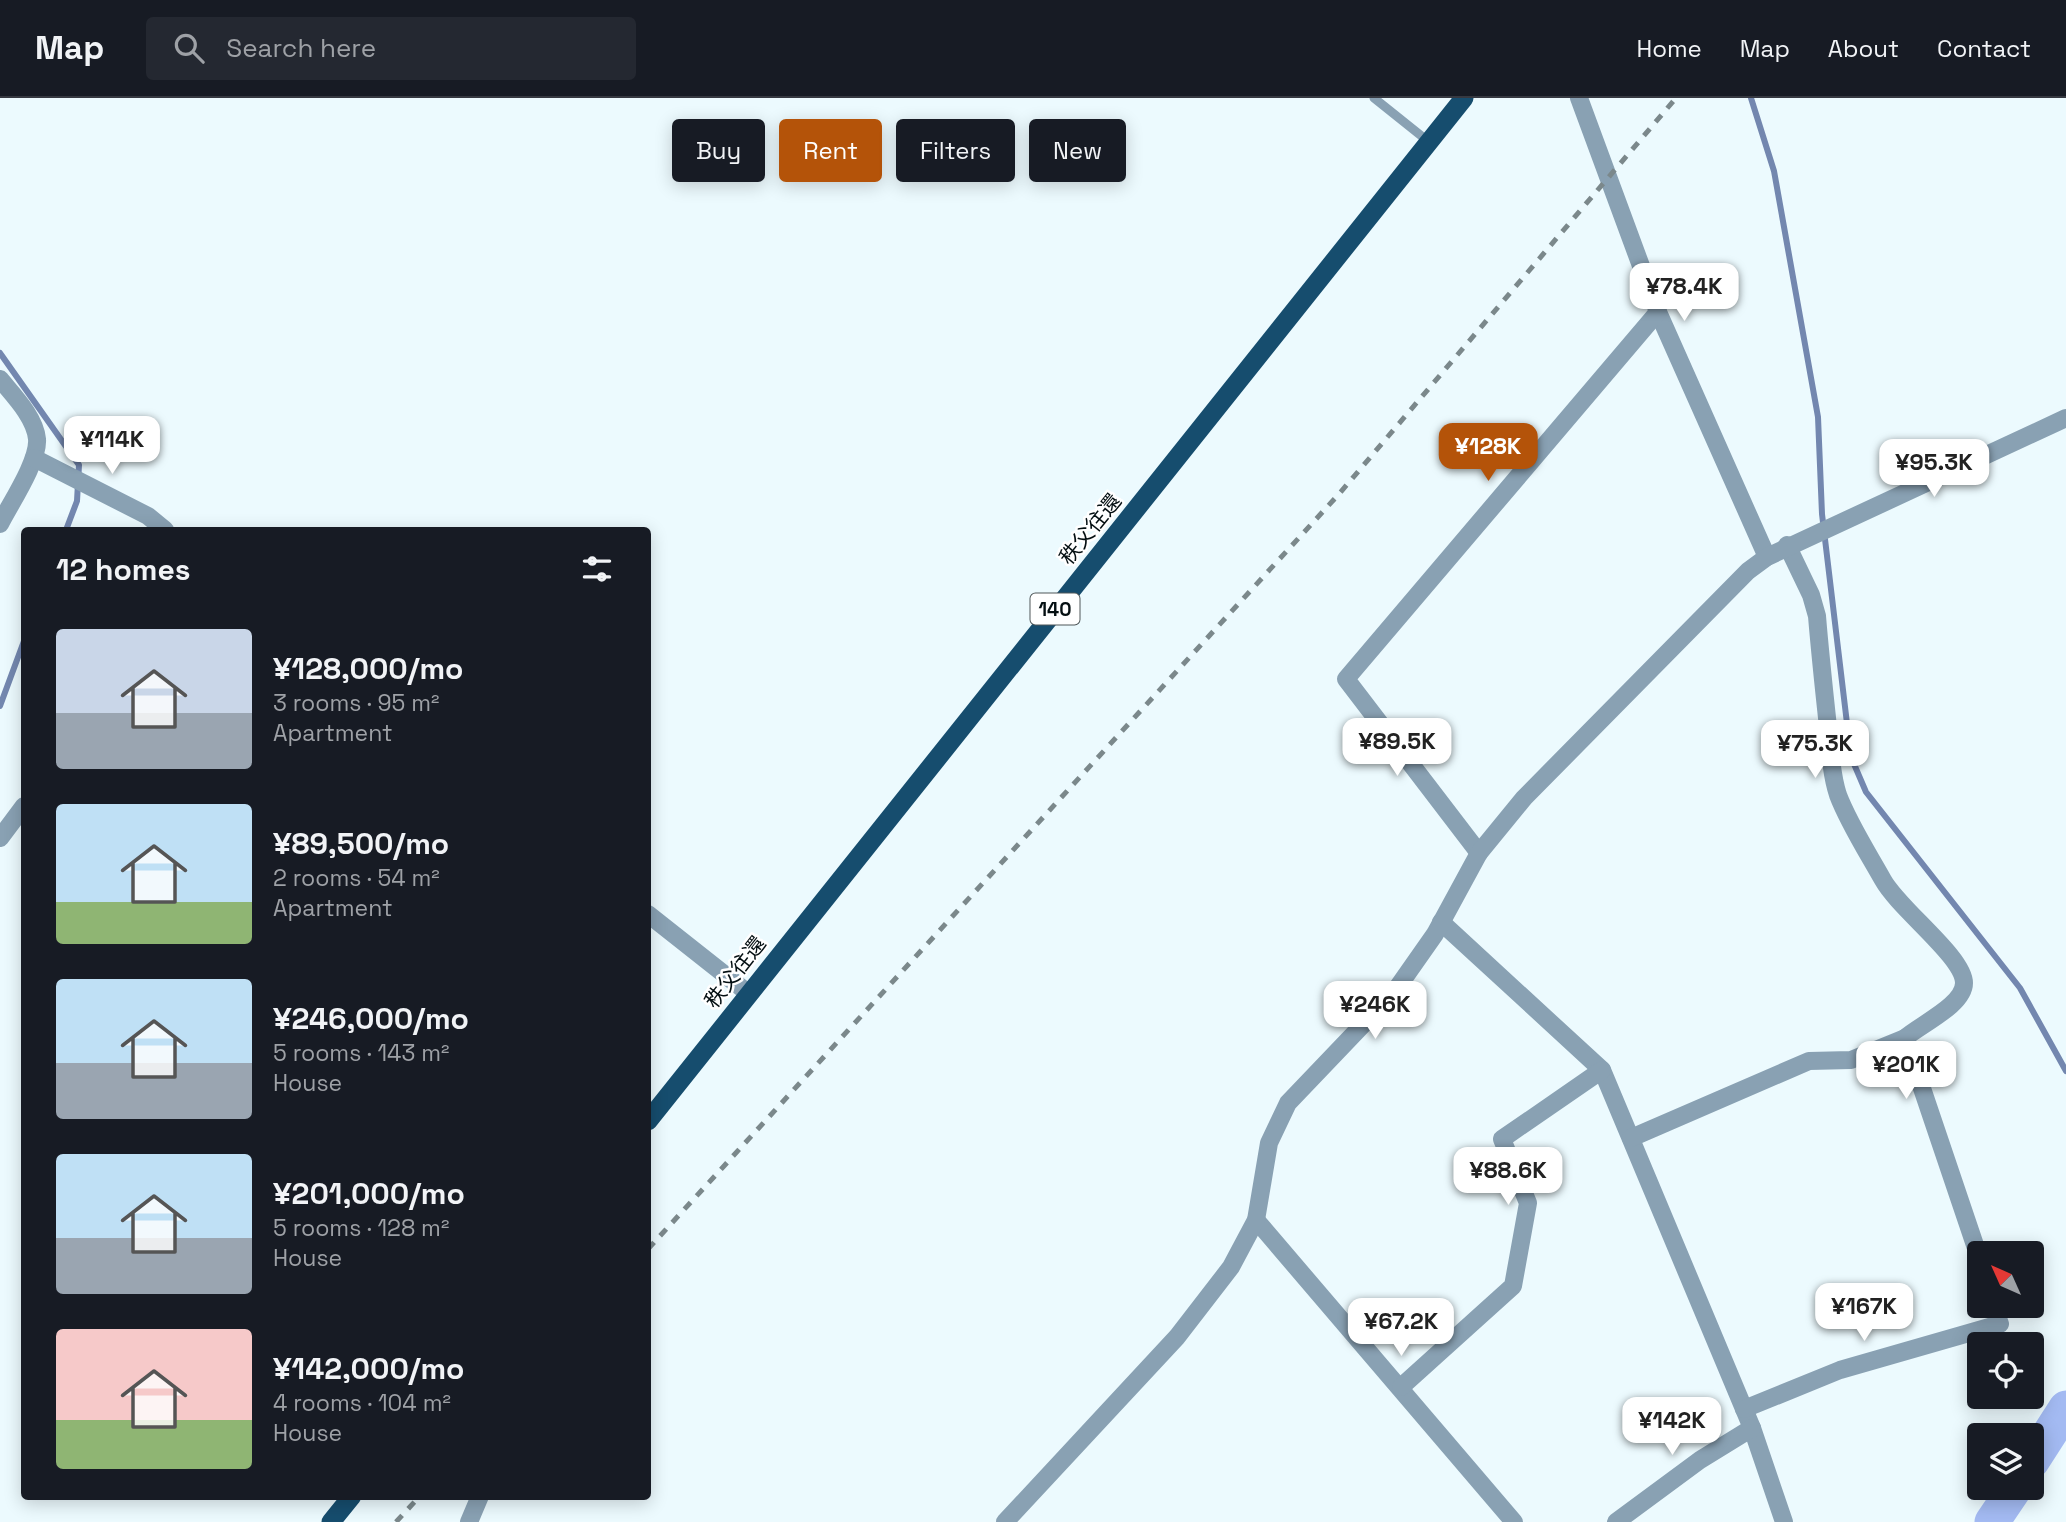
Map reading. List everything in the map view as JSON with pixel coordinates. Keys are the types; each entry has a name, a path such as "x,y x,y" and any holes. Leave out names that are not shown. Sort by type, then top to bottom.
{"highway":[{"name":"秩父往還","path":"651,1117 1464,98"},
{"path":"331,1522 349,1500"}],"street":[{"path":"1579,98 1658,312 1767,557"},
{"path":"1479,853 1346,679 1658,312"},
{"path":"0,379 22,405 37,439 34,458 0,524"},
{"path":"1005,1522 1177,1337 1231,1267 1256,1220 1269,1143 1288,1103 1395,991 1441,922 1479,853 1534,788 1748,571 1767,557 1787,545 2066,418"},
{"path":"34,458 145,523"},
{"path":"1631,1138 1809,1061 1851,1060 1905,1038 1921,1024 1956,1002 1963,993 1965,979 1954,957 1899,904 1884,883 1838,795 1831,762 1817,616 1811,595 1787,545"},
{"path":"0,838 21,810"},
{"path":"651,916 748,993"},
{"path":"1441,922 1602,1070 1752,1428 1784,1522"},
{"path":"1905,1038 1974,1241"},
{"path":"1401,1387 1513,1286 1528,1203 1502,1139 1602,1070"},
{"path":"1256,1220 1514,1522"},
{"path":"1744,1409 1840,1370 2000,1324 1998,1318"},
{"path":"1616,1522 1700,1460 1752,1428"},
{"path":"469,1522 478,1500"}],"lane":[{"path":"1374,98 1429,142"}],"waterway":[{"path":"1751,98 1774,171 1818,417 1822,514 1851,757 1866,792 2020,988 2066,1071"},
{"path":"0,353 79,465 77,501 67,527"},
{"path":"0,706 21,649"},
{"path":"2044,1442 2066,1408"},
{"path":"1992,1522 2007,1500"}],"railway":[{"path":"651,1246 1339,494 1676,98"},
{"path":"396,1522 416,1500"}]}
